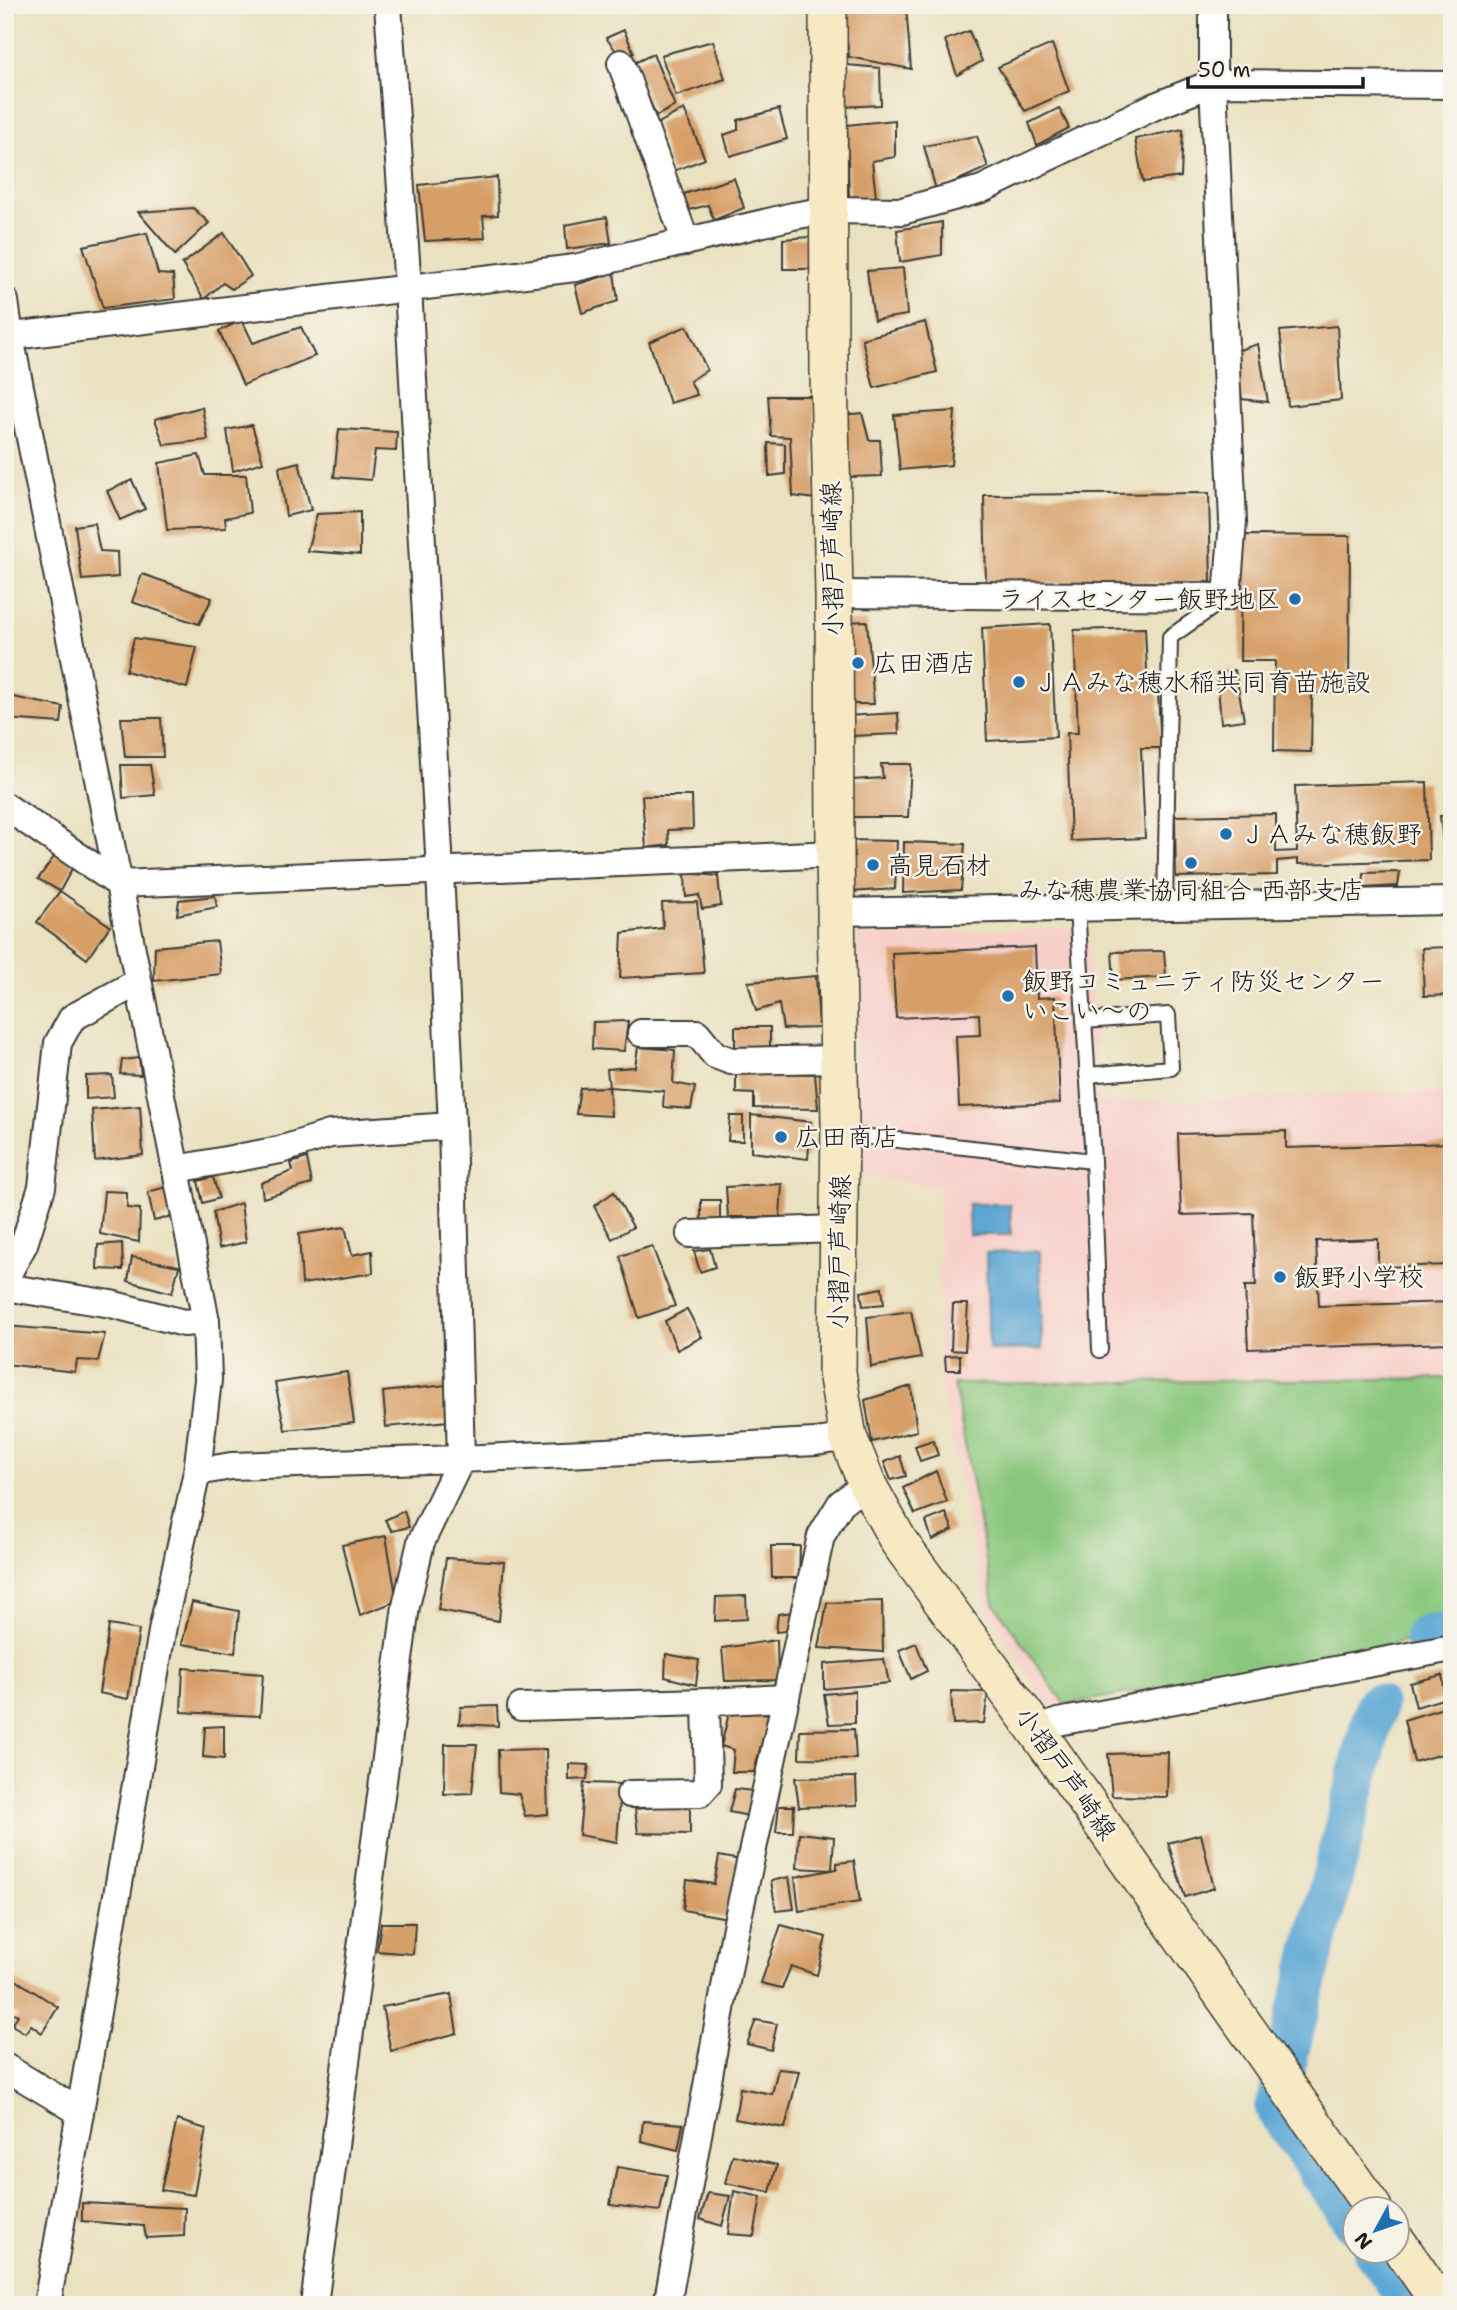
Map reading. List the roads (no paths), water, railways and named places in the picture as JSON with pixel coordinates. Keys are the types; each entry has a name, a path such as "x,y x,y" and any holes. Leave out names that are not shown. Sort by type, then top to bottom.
{"main road":[{"name":"小摺戸芦崎線","path":"828,5 835,854 840,1059 837,1372 848,1437 867,1484 899,1542 1036,1730 1363,2194"},
{"path":"1412,2261 1444,2303"}],"street":[{"path":"314,2305 407,1606 421,1542 461,1459 452,1126 440,871 408,288 388,5"},
{"path":"834,594 1227,597 1233,521 1213,83 1213,5"},
{"path":"621,63 686,242"},
{"path":"8,337 575,268 828,210 902,211 982,189 1153,107 1213,83 1452,85"},
{"path":"5,301 8,337 206,1321 208,1380 197,1472 163,1626 47,2305"},
{"path":"5,806 119,884 835,854"},
{"path":"837,912 1452,901"},
{"path":"5,1279 24,1244 43,1187 58,1043 72,1018 138,982"},
{"path":"641,1033 697,1033 715,1055 731,1061 840,1059"},
{"path":"177,1169 280,1150 330,1134 452,1126"},
{"path":"690,1234 838,1229"},
{"path":"5,1287 111,1304 184,1323 206,1321"},
{"path":"197,1472 231,1466 461,1459 816,1442 848,1437"},
{"path":"667,2305 736,1927 821,1536 841,1503 867,1484"},
{"path":"1036,1730 1058,1722 1452,1648"},
{"path":"521,1707 786,1698"},
{"path":"630,1794 700,1793 708,1784 706,1702"},
{"path":"5,2067 80,2112"}],"lane":[{"path":"1165,907 1170,637 1227,597"},
{"path":"1077,908 1093,1161 1100,1350"},
{"path":"1084,1021 1168,1015 1171,1068 1087,1076"},
{"path":"840,1133 1093,1161"}],"water":[{"path":"968,1204 1010,1204 1011,1235 969,1235"},
{"path":"1040,1251 1042,1349 989,1350 986,1253"}],"waterway":[{"path":"1425,1637 1452,1632"},
{"path":"1342,2204 1276,2109 1376,1705"},
{"path":"1384,2264 1412,2305"}],"place":[{"name":"ライスセンター飯野地区","path":"1295,599"},
{"name":"広田酒店","path":"858,663"},
{"name":"ＪＡみな穂水稲共同育苗施設","path":"1019,682"},
{"name":"ＪＡみな穂飯野","path":"1226,834"},
{"name":"みな穂農業協同組合 西部支店","path":"1191,863"},
{"name":"高見石材","path":"873,865"},
{"name":"飯野コミュニティ防災センター いこい～の","path":"1008,996"},
{"name":"広田商店","path":"781,1137"},
{"name":"飯野小学校","path":"1280,1277"}]}
